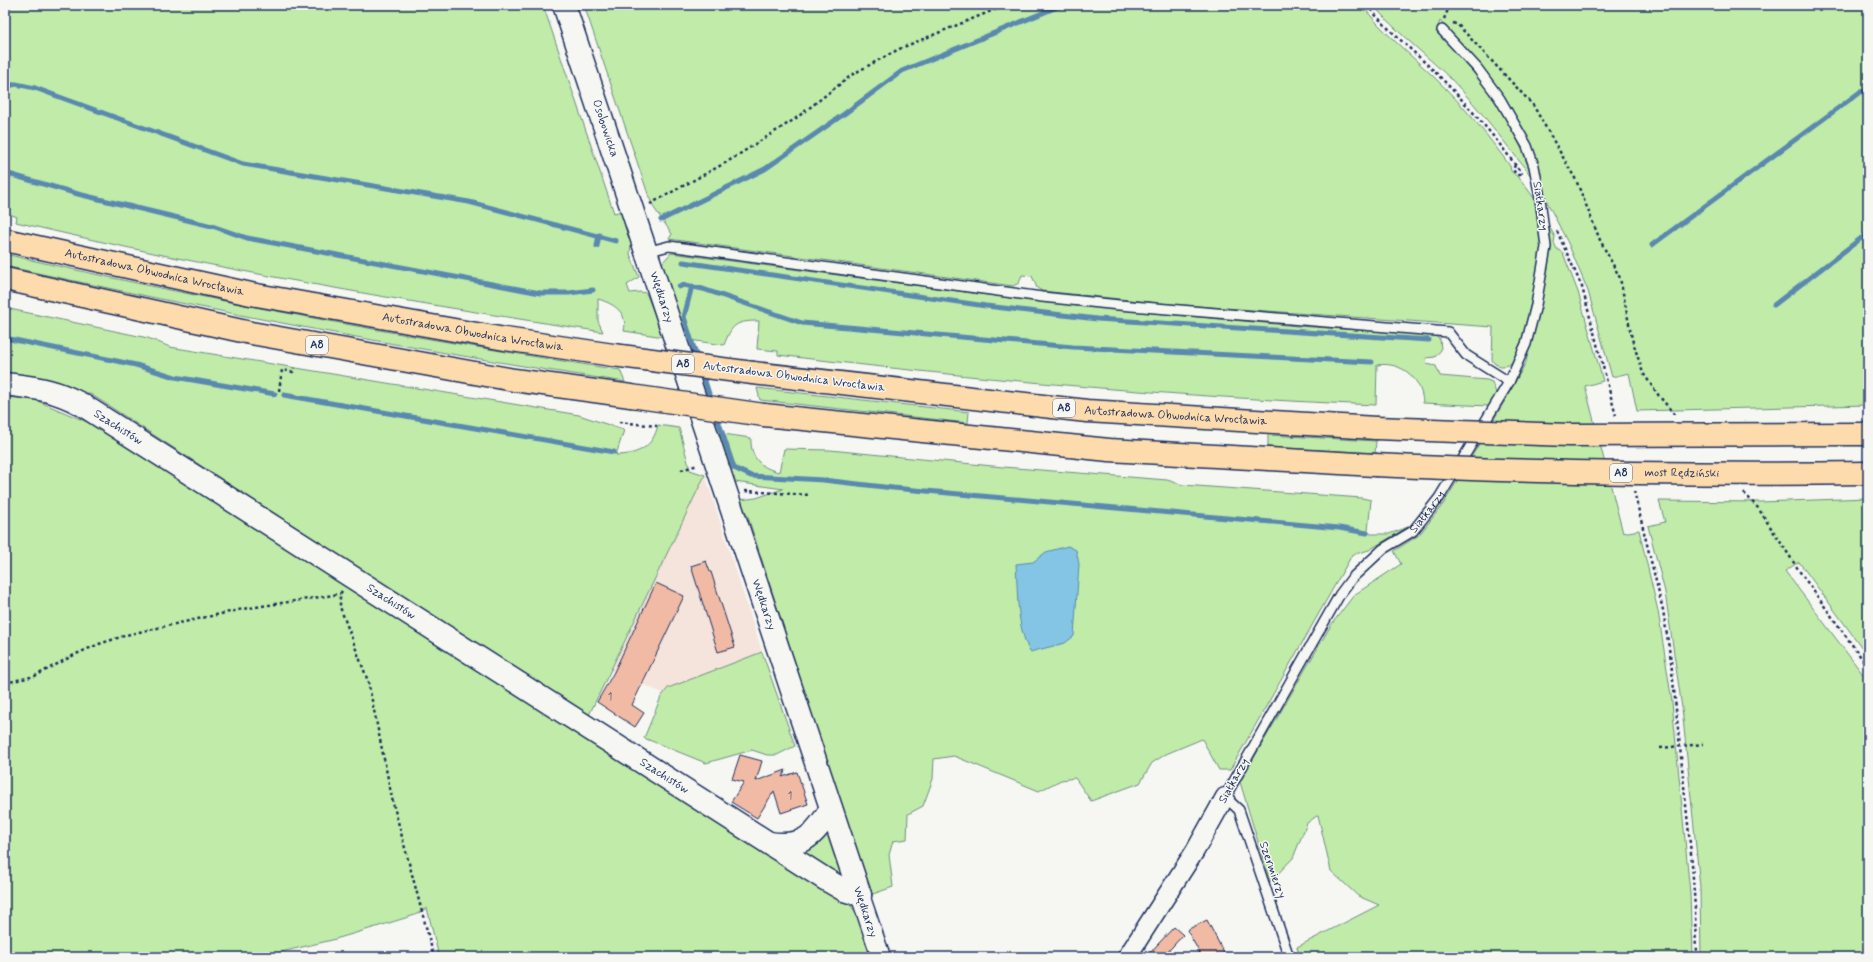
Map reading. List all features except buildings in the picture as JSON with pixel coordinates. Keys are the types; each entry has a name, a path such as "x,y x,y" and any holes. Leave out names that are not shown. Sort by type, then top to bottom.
{"highway":[{"name":"Autostradowa Obwodnica Wrocławia","path":"5,240 251,294 506,339 613,355 753,373 1087,411 1376,428 1569,435 1868,434"},
{"name":"most Rędziński","path":"5,279 251,333 514,380 764,415 1109,450 1375,465 1486,470 1713,475 1868,473"}],"street":[{"name":"Osobowicka","path":"564,5 646,252"},
{"name":"Wędkarzy","path":"646,252 830,810 881,957"},
{"name":"Szachistów","path":"5,384 42,388 62,394 81,404 347,585 844,890 860,895"},
{"name":"Siatkarzy","path":"1127,957 1195,852 1224,797"},
{"name":"Szachistów","path":"769,843 791,844 804,841 815,832 830,810"}],"lane":[{"name":"Siatkarzy","path":"1224,797 1340,594 1352,578 1383,549 1413,531 1425,518 1457,469 1509,382 1526,344 1536,305 1546,248 1534,166 1527,146 1500,99 1477,68 1442,30"},
{"path":"646,252 669,246 1042,297 1119,305 1448,332 1466,355 1509,382"},
{"name":"Szermierzy","path":"1224,797 1239,810 1289,957"}],"path":[{"path":"633,213 734,158 794,119 853,74 899,49 1006,5"},
{"path":"1444,19 1458,25 1533,104 1576,180 1600,240 1620,278 1632,339 1643,372 1659,396 1679,420"},
{"path":"1515,164 1513,170 1517,175 1523,176"},
{"path":"279,391 282,370 293,372 294,368"},
{"path":"618,422 657,426"},
{"path":"726,495 743,490 810,495"},
{"path":"1742,491 1758,508 1802,575 1868,667"},
{"path":"5,683 35,676 76,654 99,644 130,634 347,585"},
{"path":"347,585 340,607 368,681 393,803 434,957"},
{"path":"1660,748 1702,744"}],"shaded area":[{"path":"705,475 762,652 668,688 663,693 611,671"}],"green space":[{"path":"5,5 543,5 614,213 622,211 632,234 630,254 639,277 627,285 630,293 646,293 664,337 624,331 624,319 619,310 598,299 598,321 603,332 456,309 235,270 16,222 17,217 5,212"},
{"path":"584,5 1362,5 1388,34 1435,78 1465,109 1484,131 1510,166 1511,171 1521,180 1534,198 1541,234 1542,254 1521,348 1514,361 1508,365 1500,366 1495,364 1492,360 1493,327 1169,304 1042,291 1037,288 1032,276 1022,275 1019,283 1013,286 669,239 672,234 654,208 649,197"},
{"path":"1373,5 1868,5 1868,405 1637,411 1629,373 1612,377 1588,291 1568,243 1547,202 1533,152 1523,128 1499,90 1440,21 1436,32 1480,81 1505,116 1524,155 1531,176 1462,90 1391,24"},
{"path":"1549,226 1555,237 1554,243 1557,249 1563,253 1578,292 1603,381 1585,386 1623,533 1639,530 1658,611 1672,702 1690,893 1692,957 1300,957 1297,947 1379,905 1358,896 1331,871 1318,815 1307,823 1293,858 1270,882 1240,782 1331,625 1354,595 1401,564 1394,551 1419,535 1444,503 1507,397 1526,362 1547,271 1551,247"},
{"path":"671,253 1049,303 1297,326 1433,335 1440,339 1441,350 1435,357 1426,358 1427,364 1436,366 1440,376 1487,380 1492,382 1496,393 1489,406 1423,403 1422,394 1415,379 1402,369 1386,364 1377,365 1376,405 1301,402 1151,392 927,372 778,355 778,351 757,349 759,321 745,322 736,325 730,332 724,345 682,339 660,269 662,263"},
{"path":"5,254 311,318 620,370 625,382 392,344 160,299 5,266"},
{"path":"5,308 148,338 170,347 579,415 624,430 616,455 624,455 643,448 656,433 658,425 679,428 690,470 705,475 588,717 89,393 80,393 5,376"},
{"path":"757,388 969,412 968,423 760,400"},
{"path":"5,397 33,399 99,427 332,578 338,578 840,894 853,908 862,923 874,957 439,957 427,908 415,915 332,940 260,957 5,957"},
{"path":"716,433 751,438 752,451 758,461 767,468 779,472 784,449 830,450 1003,467 1167,480 1183,485 1362,498 1371,500 1368,531 1371,534 1389,534 1408,527 1369,550 1352,555 1230,770 1219,770 1202,739 1166,754 1152,763 1140,783 1091,801 1075,778 1061,780 1039,791 954,756 934,759 933,779 923,806 908,814 907,839 893,841 889,855 893,887 870,895 748,517 740,500 756,498 783,489 735,482 727,470"},
{"path":"1268,435 1376,441 1375,453 1268,447"},
{"path":"1868,498 1868,656 1799,562 1785,571 1868,681 1868,957 1701,957 1700,887 1682,708 1665,592 1648,526 1665,522 1659,501 1761,502"},
{"path":"762,652 795,746 777,755 767,755 752,750 706,763 644,738 661,697 668,688"},
{"path":"828,832 845,874 840,879 799,850"}],"water":[{"path":"1068,546 1076,550 1079,564 1074,636 1065,643 1030,652 1025,642 1020,620 1016,564 1033,562 1046,552"}],"waterway":[{"path":"661,220 765,169 844,114 902,71 1062,5"},
{"path":"5,87 16,84 35,88 243,164 469,202 616,241"},
{"path":"1652,245 1860,92 1868,91"},
{"path":"5,173 78,194 212,226 247,238 540,293 569,293 593,290"},
{"path":"1774,305 1868,233"},
{"path":"597,246 599,235"},
{"path":"683,262 986,306 1097,319 1429,340"},
{"path":"679,287 684,285 703,289 802,323 1073,347 1372,362"},
{"path":"692,286 684,317 698,361"},
{"path":"5,338 136,365 175,377 275,394"},
{"path":"702,372 712,403"},
{"path":"284,395 614,452"},
{"path":"716,414 734,468 751,476 823,480 893,488 1339,528 1367,533"}]}
